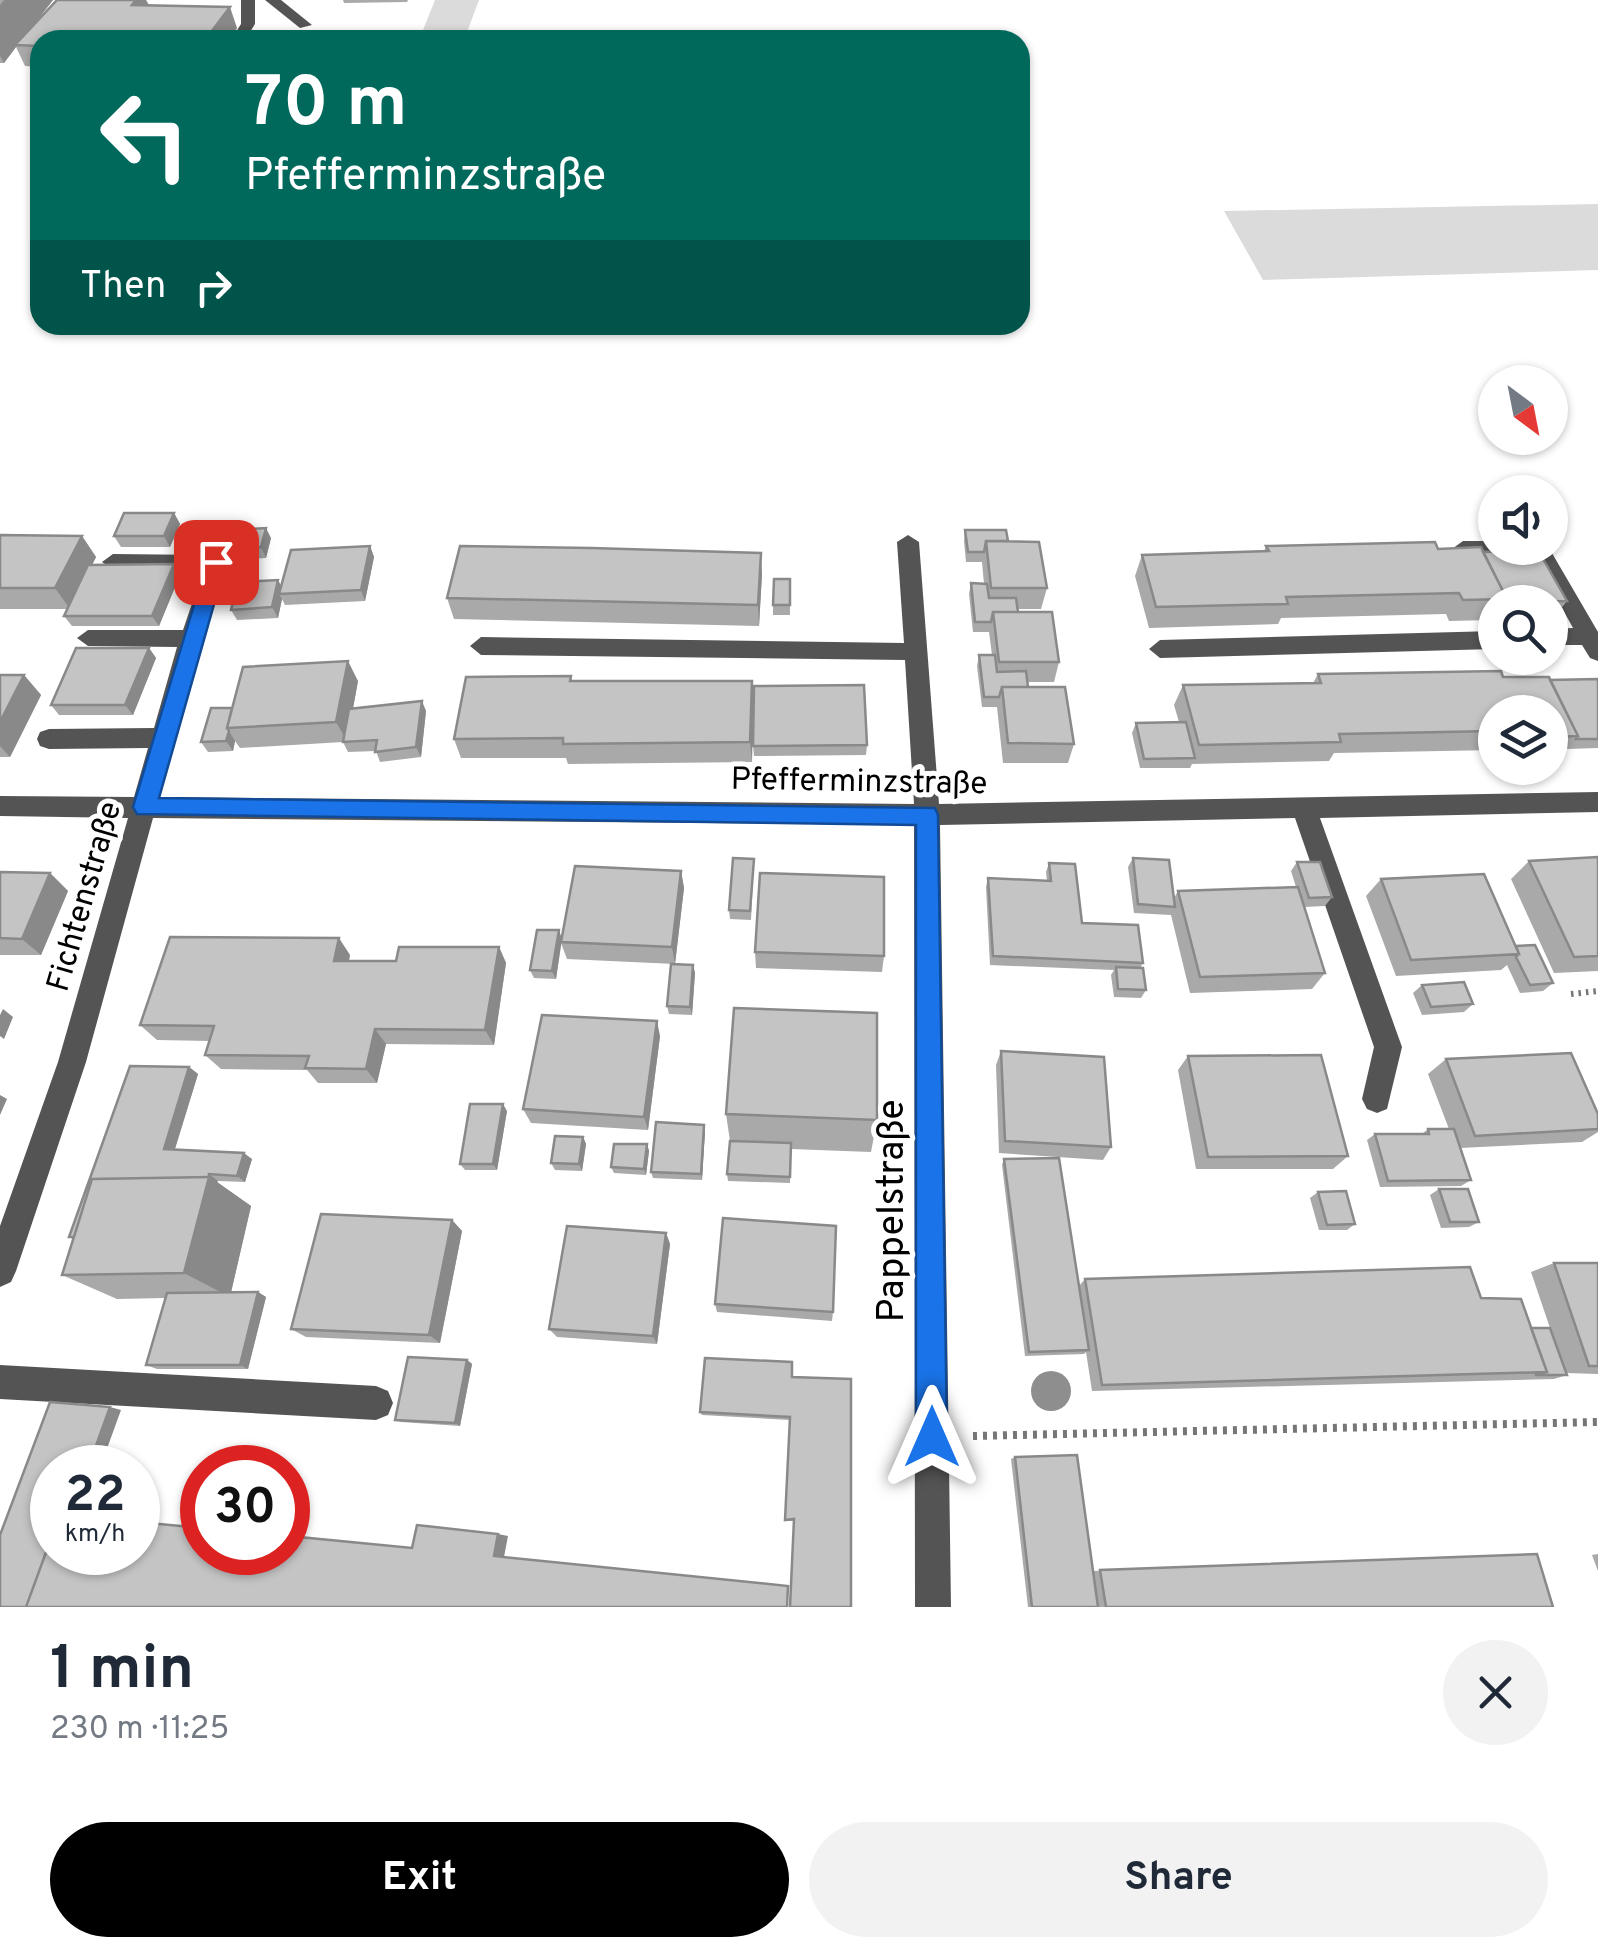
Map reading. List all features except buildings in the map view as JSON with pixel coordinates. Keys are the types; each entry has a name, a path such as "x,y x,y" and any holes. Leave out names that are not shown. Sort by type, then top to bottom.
{"street":[{"path":"244,30 248,0"},
{"path":"272,0 305,25"},
{"name":"Pappelstraße","path":"908,542 927,815 933,1607"},
{"path":"1463,548 1478,548"},
{"name":"Fichtenstraße","path":"0,1272 72,1062 221,550 114,562"},
{"path":"1549,565 1593,644"},
{"path":"88,638 192,639"},
{"path":"1160,648 1478,640"},
{"path":"1568,640 1593,644"},
{"path":"481,646 916,652"},
{"path":"48,738 164,738"},
{"name":"Pfefferminzstraße","path":"0,806 927,815 1598,802"},
{"path":"1304,808 1388,1046 1377,1100"},
{"path":"0,1382 376,1403"}],"path":[{"path":"1571,994 1598,992"},
{"path":"932,1437 1598,1422"}],"shaded area":[{"path":"435,0 479,0 468,30 423,30"},
{"path":"1598,204 1598,270 1263,280 1224,211"}],"route":[{"path":"216,562 145,807 927,815 932,1437"}]}
